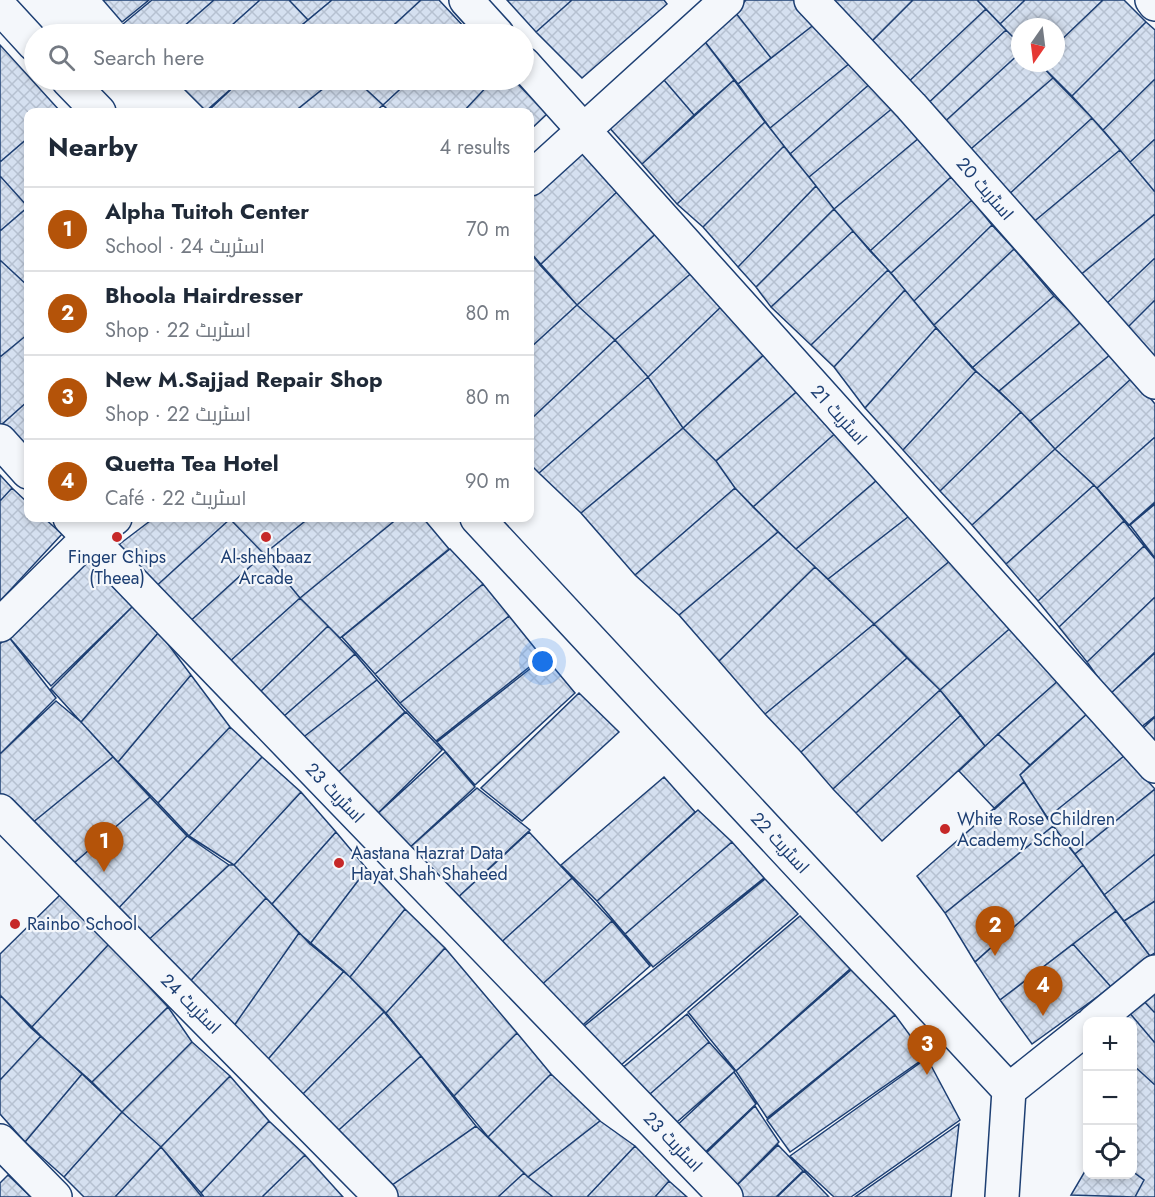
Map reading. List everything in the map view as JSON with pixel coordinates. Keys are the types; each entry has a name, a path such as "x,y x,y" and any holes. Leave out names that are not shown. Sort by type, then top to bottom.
{"street":[{"path":"466,0 488,24"},
{"path":"534,176 727,0"},
{"name":"اسٹریٹ 20","path":"811,0 911,106 1155,382"},
{"path":"1152,0 1155,4"},
{"path":"0,7 24,33"},
{"name":"اسٹریٹ 21","path":"534,75 1155,766"},
{"path":"78,90 95,108"},
{"path":"0,441 24,468"},
{"path":"0,625 79,528 101,522"},
{"name":"اسٹریٹ 22","path":"481,522 1009,1090"},
{"name":"اسٹریٹ 23","path":"79,528 726,1197"},
{"name":"اسٹریٹ 24","path":"0,811 381,1197"},
{"path":"1100,1017 1155,972"},
{"path":"1002,1197 1009,1090 1083,1031"},
{"path":"0,1142 55,1197"}],"building":[{"path":"103,0 149,0 122,22"},
{"path":"152,0 214,0 186,24 123,24"},
{"path":"214,0 260,0 233,24 186,24"},
{"path":"260,0 289,0 308,20 303,24 233,24"},
{"path":"289,0 332,0 308,20"},
{"path":"332,0 421,0 395,24 303,24"},
{"path":"421,0 439,0 461,24 395,24"},
{"path":"507,0 572,0 536,32 534,24 529,24"},
{"path":"572,0 664,0 667,4 582,78 536,32"},
{"path":"746,0 802,0 820,20 771,58 735,12"},
{"path":"831,0 913,0 867,46"},
{"path":"913,0 977,0 986,9 904,86 867,46"},
{"path":"977,0 1025,0 1000,24"},
{"path":"1025,0 1103,0 1065,36 1065,18 1011,18 1011,35 1000,24"},
{"path":"1103,0 1124,0 1146,22 1072,96 1048,72 1065,72 1065,36"},
{"path":"986,9 1006,30 923,108 904,86"},
{"path":"735,12 771,58 738,84 699,34"},
{"path":"820,20 855,59 770,128 738,84"},
{"path":"1146,22 1155,30 1155,79 1103,130 1072,96"},
{"path":"1006,30 1011,35 1011,61 940,126 923,108"},
{"path":"699,34 734,80 694,115 658,73"},
{"path":"0,45 24,71 24,90 41,90 57,108 24,108 24,141 0,162"},
{"path":"855,59 872,82 790,154 770,128"},
{"path":"1011,61 1011,72 1047,72 1053,78 965,154 940,126"},
{"path":"658,73 694,115 642,164 606,124"},
{"path":"1053,78 1092,118 1006,197 965,154"},
{"path":"1155,79 1155,139 1130,162 1103,130"},
{"path":"734,80 765,122 677,204 642,164"},
{"path":"872,82 894,107 809,177 790,154"},
{"path":"185,90 230,90 209,108 203,108"},
{"path":"230,90 322,90 299,108 211,108"},
{"path":"322,90 367,90 383,105 380,108 299,108"},
{"path":"367,90 399,90 383,105"},
{"path":"399,90 484,90 467,108 386,108 383,105"},
{"path":"484,90 524,90 547,114 534,126 534,108 467,108"},
{"path":"894,107 919,138 834,209 809,177"},
{"path":"1092,118 1120,150 1031,224 1006,197"},
{"path":"765,122 784,146 703,227 677,204"},
{"path":"919,138 951,177 870,251 834,209"},
{"path":"1155,139 1155,192 1130,162"},
{"path":"24,141 24,203 0,176 0,162"},
{"path":"578,141 621,188 540,265 534,257 534,185"},
{"path":"784,146 816,186 738,267 703,227"},
{"path":"1120,150 1155,192 1155,214 1079,276 1031,224"},
{"path":"0,176 24,203 24,210 0,231"},
{"path":"951,177 972,200 891,273 870,251"},
{"path":"816,186 834,209 756,287 738,267"},
{"path":"621,188 661,229 577,305 540,265"},
{"path":"972,200 992,225 914,301 891,273"},
{"path":"834,209 853,231 771,307 756,287"},
{"path":"24,210 24,282 0,260 0,231"},
{"path":"1155,214 1155,258 1105,305 1079,276"},
{"path":"992,225 1014,249 934,325 914,301"},
{"path":"661,229 696,269 615,340 577,305"},
{"path":"853,231 888,270 811,345 771,307"},
{"path":"1014,249 1054,296 972,368 934,325"},
{"path":"534,257 577,305 534,344"},
{"path":"1155,258 1155,300 1126,329 1105,305"},
{"path":"0,260 24,282 24,337 0,357"},
{"path":"696,269 724,304 648,377 615,340"},
{"path":"888,270 905,290 834,367 811,345"},
{"path":"905,290 936,328 865,408 834,367"},
{"path":"1054,296 1081,322 999,391 972,368"},
{"path":"1155,300 1155,364 1126,329"},
{"path":"724,304 768,351 683,428 648,377"},
{"path":"577,305 615,340 534,416 534,344"},
{"path":"1081,322 1111,354 1030,421 999,391"},
{"path":"936,328 976,371 903,450 865,408"},
{"path":"24,337 24,405 0,426 0,357"},
{"path":"615,340 648,377 539,473 534,468 534,416"},
{"path":"768,351 801,388 716,461 683,428"},
{"path":"1111,354 1133,377 1055,449 1030,421"},
{"path":"976,371 1021,412 940,491 903,450"},
{"path":"648,377 683,428 581,513 539,473"},
{"path":"1133,377 1155,404 1155,437 1097,488 1055,449"},
{"path":"801,388 840,429 753,507 735,488 716,461"},
{"path":"24,405 24,454 0,426"},
{"path":"1021,412 1055,449 972,525 940,491"},
{"path":"683,428 716,461 735,488 635,575 581,513"},
{"path":"840,429 883,475 796,549 753,507"},
{"path":"1155,437 1155,502 1129,525 1097,488"},
{"path":"1055,449 1094,485 1006,564 972,525"},
{"path":"0,475 12,488 0,501"},
{"path":"883,475 917,510 828,579 796,549"},
{"path":"1094,485 1124,521 1038,601 1006,564"},
{"path":"12,488 24,499 24,522 48,522 62,534 0,601 0,501"},
{"path":"735,488 778,532 679,615 635,575"},
{"path":"1155,504 1155,558 1130,525"},
{"path":"917,510 957,555 874,624 828,579"},
{"path":"1124,521 1144,546 1059,627 1038,601"},
{"path":"149,522 227,522 153,589 117,546"},
{"path":"227,522 233,522 264,554 186,625 153,589"},
{"name":"Al-shehbaaz Arcade","path":"233,522 304,522 264,554"},
{"path":"304,522 393,522 300,598 264,554"},
{"path":"393,522 426,522 449,549 340,638 300,598"},
{"path":"778,532 815,567 719,661 679,615"},
{"path":"1144,546 1155,559 1155,597 1087,662 1059,627"},
{"path":"450,549 483,584 375,674 342,637"},
{"path":"264,554 300,598 228,663 186,625"},
{"path":"957,555 1015,624 940,690 874,624"},
{"path":"85,560 134,605 51,686 8,636"},
{"path":"815,567 874,624 765,714 719,661"},
{"path":"483,584 509,616 400,703 375,674"},
{"path":"1155,597 1155,652 1110,694 1087,662"},
{"path":"300,598 328,626 257,695 228,663"},
{"path":"134,605 159,632 81,722 51,689"},
{"path":"509,616 542,657 436,741 400,703"},
{"path":"874,624 907,658 801,752 765,714"},
{"path":"1015,624 1060,679 985,746 940,690"},
{"path":"328,626 355,654 284,716 257,695"},
{"path":"159,632 191,675 118,762 81,722"},
{"path":"8,636 56,698 0,754 0,644"},
{"path":"1155,653 1155,716 1140,728 1110,694"},
{"path":"355,654 377,680 301,739 284,716"},
{"path":"545,657 575,693 475,785 437,742"},
{"path":"907,658 940,690 833,789 801,752"},
{"path":"191,675 230,727 158,803 118,762"},
{"path":"1060,679 1089,712 1030,765 998,734"},
{"path":"377,680 405,712 335,775 301,739"},
{"path":"940,690 961,715 856,813 833,789"},
{"path":"579,693 619,732 522,821 481,788"},
{"path":"56,701 81,722 113,757 26,828 0,794 0,754"},
{"path":"406,712 442,750 373,818 335,775"},
{"path":"1089,712 1124,756 1047,818 1020,775"},
{"path":"961,715 985,746 882,841 856,813"},
{"path":"1155,717 1155,743 1142,729"},
{"path":"230,727 262,757 189,836 158,803"},
{"path":"998,734 1030,765 1020,775 1024,782 995,809 959,771"},
{"path":"445,752 475,787 407,850 373,818"},
{"path":"1124,756 1155,789 1075,854 1047,818"},
{"path":"113,757 150,797 66,870 26,828"},
{"path":"262,757 301,792 234,865 189,836"},
{"path":"664,777 695,812 597,901 561,865"},
{"path":"1024,782 1053,826 945,913 917,876"},
{"path":"477,788 530,830 454,901 407,850"},
{"path":"1155,789 1155,854 1104,895 1075,854"},
{"path":"301,792 336,832 272,904 234,865"},
{"path":"150,797 187,836 113,914 66,870"},
{"path":"698,810 732,842 625,934 597,901"},
{"path":"1053,826 1083,865 975,962 945,913"},
{"path":"336,832 367,869 310,944 272,904"},
{"path":"529,832 572,878 496,947 454,901"},
{"path":"187,836 229,865 143,945 113,914"},
{"path":"732,842 764,878 653,967 625,934"},
{"path":"1155,854 1155,901 1124,921 1104,895"},
{"path":"229,865 234,865 266,898 185,987 143,945"},
{"path":"1083,865 1116,911 1000,1000 975,962"},
{"path":"367,869 405,909 350,977 310,944"},
{"path":"572,878 612,921 537,989 496,947"},
{"path":"765,879 798,914 614,1071 578,1031"},
{"path":"61,894 109,944 31,1028 0,995 0,954"},
{"path":"266,898 299,933 231,1030 185,987"},
{"path":"1155,901 1155,953 1150,956 1124,921"},
{"path":"405,909 445,948 386,1013 350,977"},
{"path":"1116,911 1150,956 1111,987 1073,944"},
{"path":"800,916 850,969 736,1071 688,1012"},
{"path":"612,921 650,966 576,1031 537,989"},
{"path":"299,933 344,971 263,1065 231,1030"},
{"path":"109,944 168,1007 92,1082 31,1028"},
{"path":"1073,944 1111,987 1032,1044 1000,1000"},
{"path":"445,948 517,1033 454,1096 386,1013"},
{"path":"851,970 895,1015 767,1118 736,1071"},
{"path":"344,971 384,1012 297,1100 263,1065"},
{"path":"1155,983 1155,1013 1139,996"},
{"path":"1,996 41,1036 0,1080 0,998"},
{"path":"1139,996 1155,1013 1155,1043 1137,1022 1137,1017 1133,1017 1128,1011"},
{"path":"168,1007 192,1042 122,1112 92,1082"},
{"path":"1128,1011 1133,1017 1123,1017"},
{"path":"384,1012 421,1056 331,1137 297,1100"},
{"path":"687,1014 709,1042 642,1101 615,1074"},
{"path":"895,1015 926,1057 790,1152 767,1120"},
{"path":"1137,1022 1155,1043 1155,1085 1137,1069"},
{"path":"517,1033 551,1074 488,1137 454,1096"},
{"path":"41,1036 82,1074 25,1142 0,1114 0,1080"},
{"path":"192,1042 230,1076 161,1147 122,1112"},
{"path":"709,1042 735,1071 669,1129 642,1101"},
{"path":"421,1056 476,1126 385,1190 331,1137"},
{"path":"927,1058 960,1120 851,1197 834,1197 790,1156"},
{"path":"1137,1069 1155,1085 1155,1197 1135,1197 1144,1180 1137,1175"},
{"path":"734,1072 756,1104 698,1159 672,1130"},
{"path":"82,1074 122,1112 64,1177 25,1142"},
{"path":"551,1074 600,1121 528,1177 488,1137"},
{"path":"230,1076 269,1121 201,1193 161,1147"},
{"path":"755,1106 779,1142 731,1191 700,1159"},
{"path":"122,1112 161,1147 115,1197 84,1197 64,1177"},
{"path":"269,1121 305,1155 262,1197 204,1197 201,1193"},
{"path":"600,1121 635,1146 587,1197 553,1197 528,1177"},
{"path":"959,1124 951,1197 855,1197"},
{"path":"476,1126 524,1173 498,1197 393,1197 385,1190"},
{"path":"778,1145 803,1171 776,1197 737,1197 731,1191"},
{"path":"635,1146 669,1181 655,1197 587,1197"},
{"path":"161,1147 202,1197 115,1197"},
{"path":"305,1155 343,1197 262,1197"},
{"path":"804,1171 829,1197 777,1197"},
{"path":"524,1173 528,1177 553,1197 498,1197"},
{"path":"8,1175 31,1197 0,1197 0,1183"},
{"path":"1083,1175 1083,1179 1137,1179 1137,1175 1144,1180 1135,1197 1071,1195"},
{"path":"669,1181 687,1197 655,1197"}],"place":[{"name":"Finger Chips (Theea)","path":"117,537"},
{"name":"Al-shehbaaz Arcade","path":"266,537"},
{"name":"White Rose Children Academy School","path":"945,829"},
{"name":"Aastana Hazrat Data Hayat Shah Shaheed","path":"339,863"},
{"name":"Alpha Tuitoh Center","path":"104,872"},
{"name":"Rainbo School","path":"15,924"},
{"name":"Bhoola Hairdresser","path":"995,956"},
{"name":"Quetta Tea Hotel","path":"1043,1016"},
{"name":"New M.Sajjad Repair Shop","path":"927,1075"}]}
